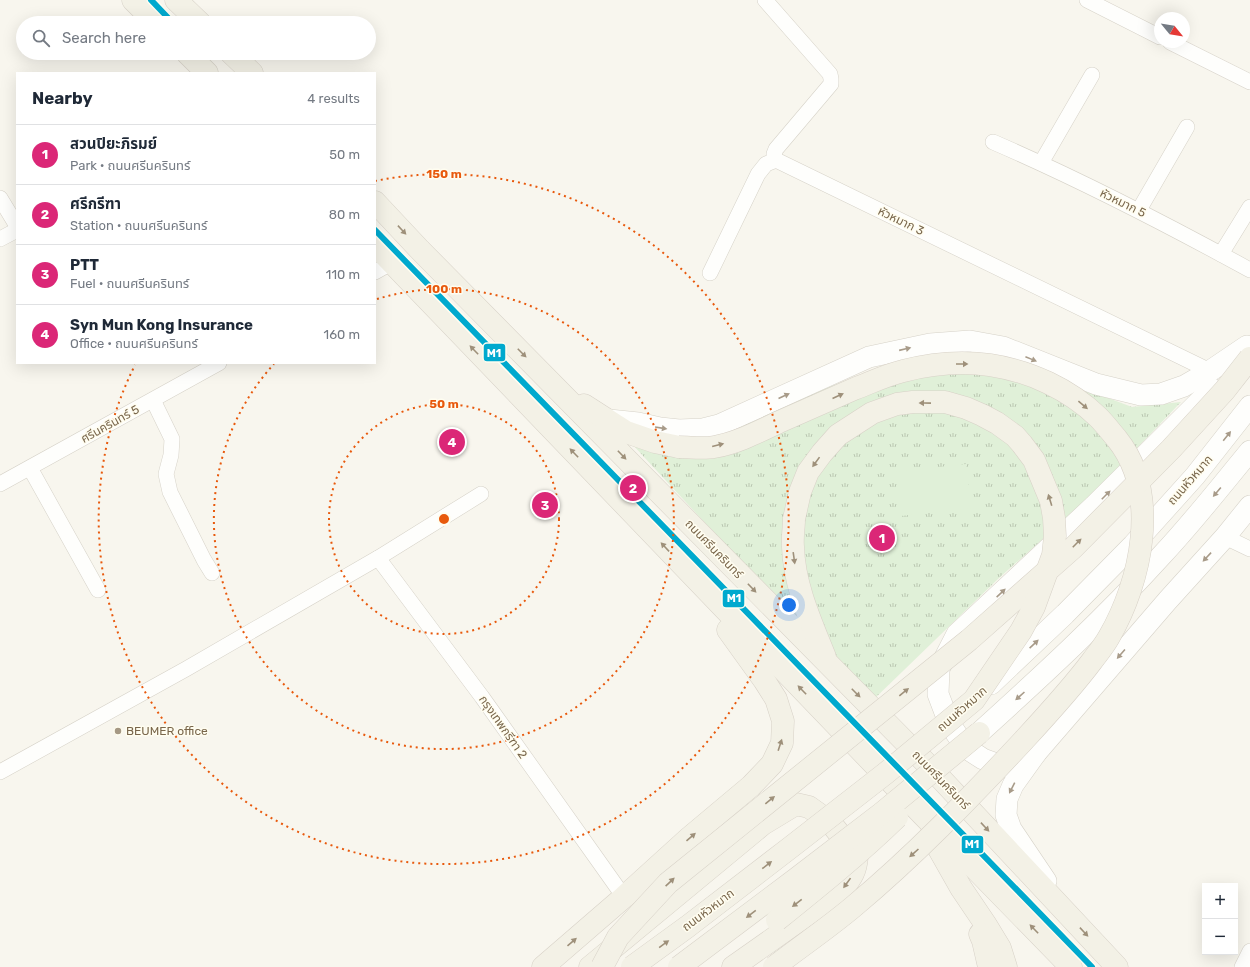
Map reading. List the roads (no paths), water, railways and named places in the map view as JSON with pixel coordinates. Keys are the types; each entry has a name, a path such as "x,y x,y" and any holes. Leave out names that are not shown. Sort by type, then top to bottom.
{"main road":[{"path":"133,0 149,16"},
{"path":"176,0 193,16"},
{"path":"194,60 206,72"},
{"path":"238,60 251,72"},
{"name":"ถนนศรีนครินทร์","path":"376,203 420,250 828,666 929,766 1117,967"},
{"path":"376,248 383,268 645,526 1071,967"},
{"path":"608,420 638,423 660,428 679,430 703,429 719,425 869,357 930,344 970,341 1003,347 1096,384 1141,395 1162,394 1184,386 1249,349"},
{"path":"1036,753 1005,767 983,759 966,748 949,724 938,694 939,669 958,634 1094,506 1204,398 1249,349"},
{"path":"602,967 618,937 668,883 969,640 1073,548 1171,449 1226,390 1249,349"},
{"path":"555,388 626,432 655,442 679,447 713,447 745,438 870,382 902,371 961,363 988,365 1020,371 1047,382 1076,399 1099,418 1111,432 1122,446 1135,469 1142,497 1143,522 1139,552 1134,578 1124,609 1108,640 1082,675 1039,724 980,787 917,850 851,908 789,967"},
{"path":"828,666 807,612 797,578 793,548 794,519 802,485 808,472 838,435 872,413 897,404 913,402 946,402 966,408 997,423 1015,436 1022,444 1034,460 1051,501 1056,536 1053,555 1034,607 1021,631 974,700"},
{"name":"ถนนหัวหมาก","path":"632,967 688,927 791,847 974,700 1065,614 1133,545 1195,476 1250,406"},
{"path":"679,967 882,813 978,733 1040,678 1105,615 1162,555 1218,491 1250,451"},
{"path":"1068,915 1011,829 1006,815 1007,799 1013,784 1036,753 1168,600 1225,537 1250,506"},
{"path":"543,967 689,838 751,786 772,764 782,743 783,721 776,699 691,575"},
{"path":"720,967 873,840 978,733"},
{"path":"590,967 763,824 796,804 809,807 830,822 857,856 856,867 852,877 842,890 733,967"},
{"path":"917,809 961,888 1000,948 1006,967"},
{"path":"961,888 983,941 989,967"},
{"path":"774,967 851,908"}],"street":[{"path":"710,273 758,174 766,164 776,160 774,154 776,149 831,84 830,74 765,0"},
{"path":"1087,0 1154,34"},
{"path":"1182,48 1250,82"},
{"path":"1041,163 1092,75"},
{"path":"1139,210 1186,127"},
{"name":"หัวหมาก 5","path":"993,142 1041,163 1139,210 1250,270"},
{"name":"หัวหมาก 3","path":"776,160 1210,371"},
{"path":"0,198 16,224"},
{"path":"1221,254 1250,207"},
{"path":"0,239 16,231"},
{"name":"ศรีนครินทร์ 5","path":"0,484 217,364"},
{"path":"153,400 172,439 171,455 166,474 170,492 212,573"},
{"path":"30,468 98,590"},
{"path":"0,772 186,669 378,558 481,494"},
{"path":"1225,537 1250,549"},
{"name":"กรุงเทพกรีฑา 2","path":"378,558 482,697 624,897"},
{"path":"1242,967 1250,951"}],"place":[{"name":"Syn Mun Kong Insurance","path":"452,442"},
{"name":"ศรีกรีฑา","path":"633,488"},
{"name":"PTT","path":"545,505"},
{"name":"สวนปิยะภิรมย์","path":"882,538"},
{"name":"BEUMER office","path":"118,731"}]}
